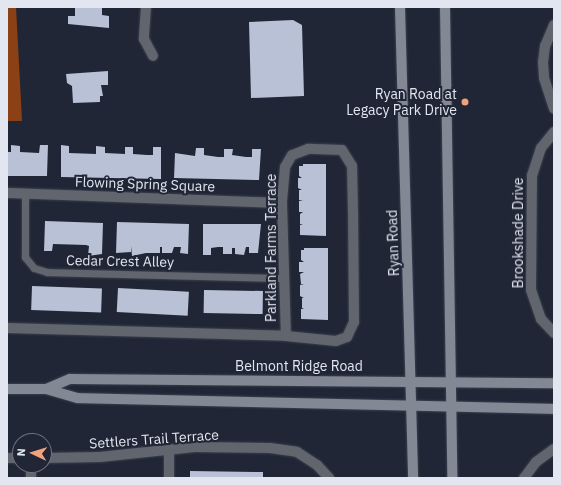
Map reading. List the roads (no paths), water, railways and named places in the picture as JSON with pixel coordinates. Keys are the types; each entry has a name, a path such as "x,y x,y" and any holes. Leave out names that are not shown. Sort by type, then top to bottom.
{"main road":[{"name":"Ryan Road","path":"400,7 413,478"},
{"path":"445,7 452,478"},
{"name":"Belmont Ridge Road","path":"46,389 70,379 410,380 554,383"},
{"name":"Belmont Ridge Road","path":"7,389 46,389 78,398 450,408 554,409"}],"street":[{"path":"146,7 144,38 153,56"},
{"path":"554,25 545,46 543,62 544,78 554,108"},
{"name":"Brookshade Drive","path":"554,132 541,148 532,175 531,290 542,319 554,333"},
{"name":"Parkland Farms Terrace","path":"7,328 286,336 336,341 347,337 354,322 352,166 342,150 308,149 292,155 282,178 286,336"},
{"name":"Flowing Spring Square","path":"7,192 282,203"},
{"name":"Settlers Trail Terrace","path":"52,458 100,457 194,448 285,450 307,458 329,478"},
{"path":"524,478 536,462 554,449"},
{"path":"169,450 169,478"}],"lane":[{"name":"Cedar Crest Alley","path":"25,193 25,257 34,268 47,272 284,278"}],"place":[{"name":"Ryan Road at Legacy Park Drive","path":"465,102"}]}
